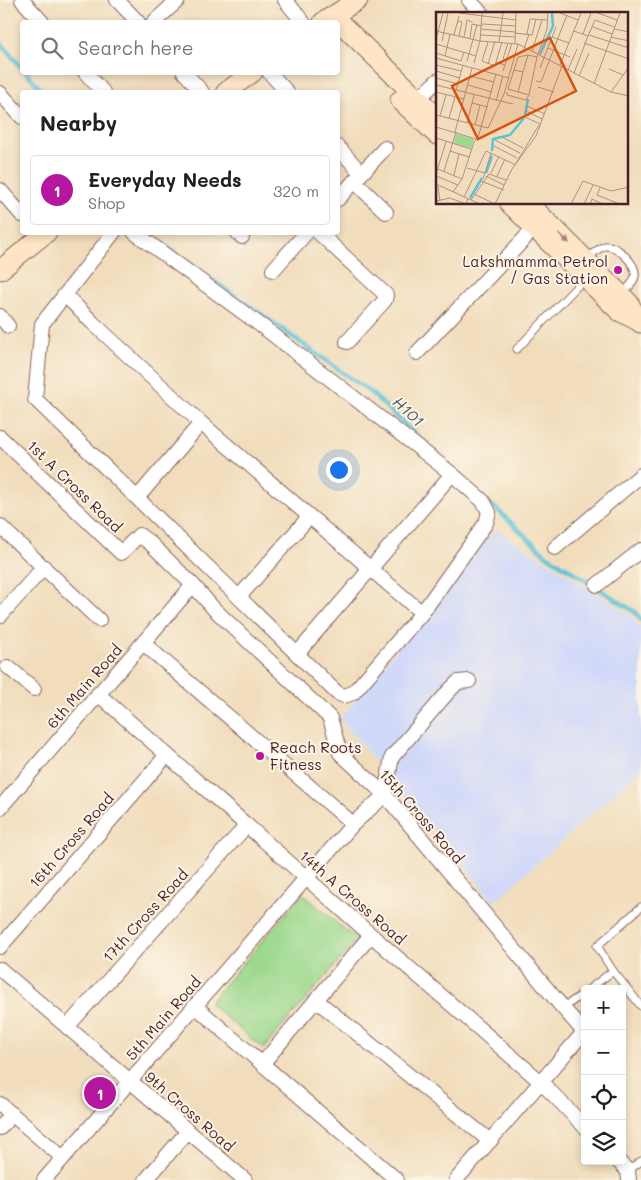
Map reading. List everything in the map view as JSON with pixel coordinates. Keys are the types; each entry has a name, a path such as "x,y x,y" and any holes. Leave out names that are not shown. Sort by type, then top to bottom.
{"main road":[{"path":"328,19 358,0"},
{"path":"340,30 436,116"},
{"path":"340,40 436,135"},
{"path":"229,90 249,75"},
{"path":"512,205 540,223"},
{"path":"530,205 540,223 619,311 640,321"},
{"path":"0,270 41,235"},
{"path":"583,269 622,296 629,303 640,321"}],"street":[{"path":"22,0 40,20"},
{"path":"117,0 136,20"},
{"path":"156,20 178,0"},
{"path":"285,0 301,20"},
{"path":"469,0 480,12"},
{"path":"89,75 101,90"},
{"path":"187,75 200,90"},
{"path":"272,75 285,90"},
{"path":"418,99 436,82"},
{"path":"0,93 20,115"},
{"path":"340,197 385,148"},
{"path":"340,150 357,177 386,212"},
{"path":"0,190 20,213"},
{"path":"417,353 540,223"},
{"path":"112,235 42,324 35,399 337,693 344,696 353,694 422,613 486,523 489,512 483,501 452,474 267,330 138,235"},
{"path":"273,270 304,235"},
{"path":"321,235 386,296 385,300 347,342"},
{"path":"65,294 93,323 201,423 422,613"},
{"path":"137,498 201,423"},
{"name":"1st A Cross Road","path":"0,437 121,553 139,535 150,543 192,585"},
{"path":"297,654 452,474"},
{"path":"555,548 641,475"},
{"path":"239,597 309,517"},
{"path":"0,526 99,620"},
{"path":"597,585 641,550"},
{"path":"0,616 44,567"},
{"name":"6th Main Road","path":"0,808 192,585 209,568"},
{"name":"15th Cross Road","path":"192,585 214,609 330,718 340,753 386,795 582,1030"},
{"path":"143,642 353,824"},
{"path":"3,668 34,689"},
{"path":"386,795 392,757 458,682 469,681"},
{"name":"14th A Cross Road","path":"98,694 541,1082 581,1123"},
{"name":"16th Cross Road","path":"0,947 167,754"},
{"name":"5th Main Road","path":"44,1180 353,824 386,795"},
{"name":"17th Cross Road","path":"67,1027 247,825"},
{"path":"262,1064 371,935"},
{"name":"9th Cross Road","path":"0,969 244,1180"},
{"path":"316,1000 490,1141"},
{"path":"195,1006 397,1180"},
{"path":"456,1180 581,1035"},
{"path":"0,1104 63,1158"},
{"path":"0,1128 12,1114"},
{"path":"146,1180 188,1131"}],"lane":[{"path":"517,349 601,247 611,246 632,263 636,273 635,278 622,296"},
{"path":"641,907 597,946 613,971 641,1006"},
{"path":"595,985 613,971"},
{"path":"562,1008 581,995"},
{"path":"625,1171 641,1161"}],"shaded area":[{"path":"496,529 631,616 641,629 641,770 494,902 340,719"}],"green space":[{"path":"303,894 357,940 263,1049 209,1003"}],"waterway":[{"name":"H101","path":"0,42 20,66"},
{"name":"H101","path":"29,75 41,90"},
{"name":"H101","path":"152,235 370,392 439,456"},
{"name":"H101","path":"491,504 545,554 635,612 641,620"}],"place":[{"name":"Lakshmamma Petrol / Gas Station","path":"618,270"},
{"name":"Reach Roots Fitness","path":"260,756"},
{"name":"Everyday Needs","path":"100,1093"}]}
